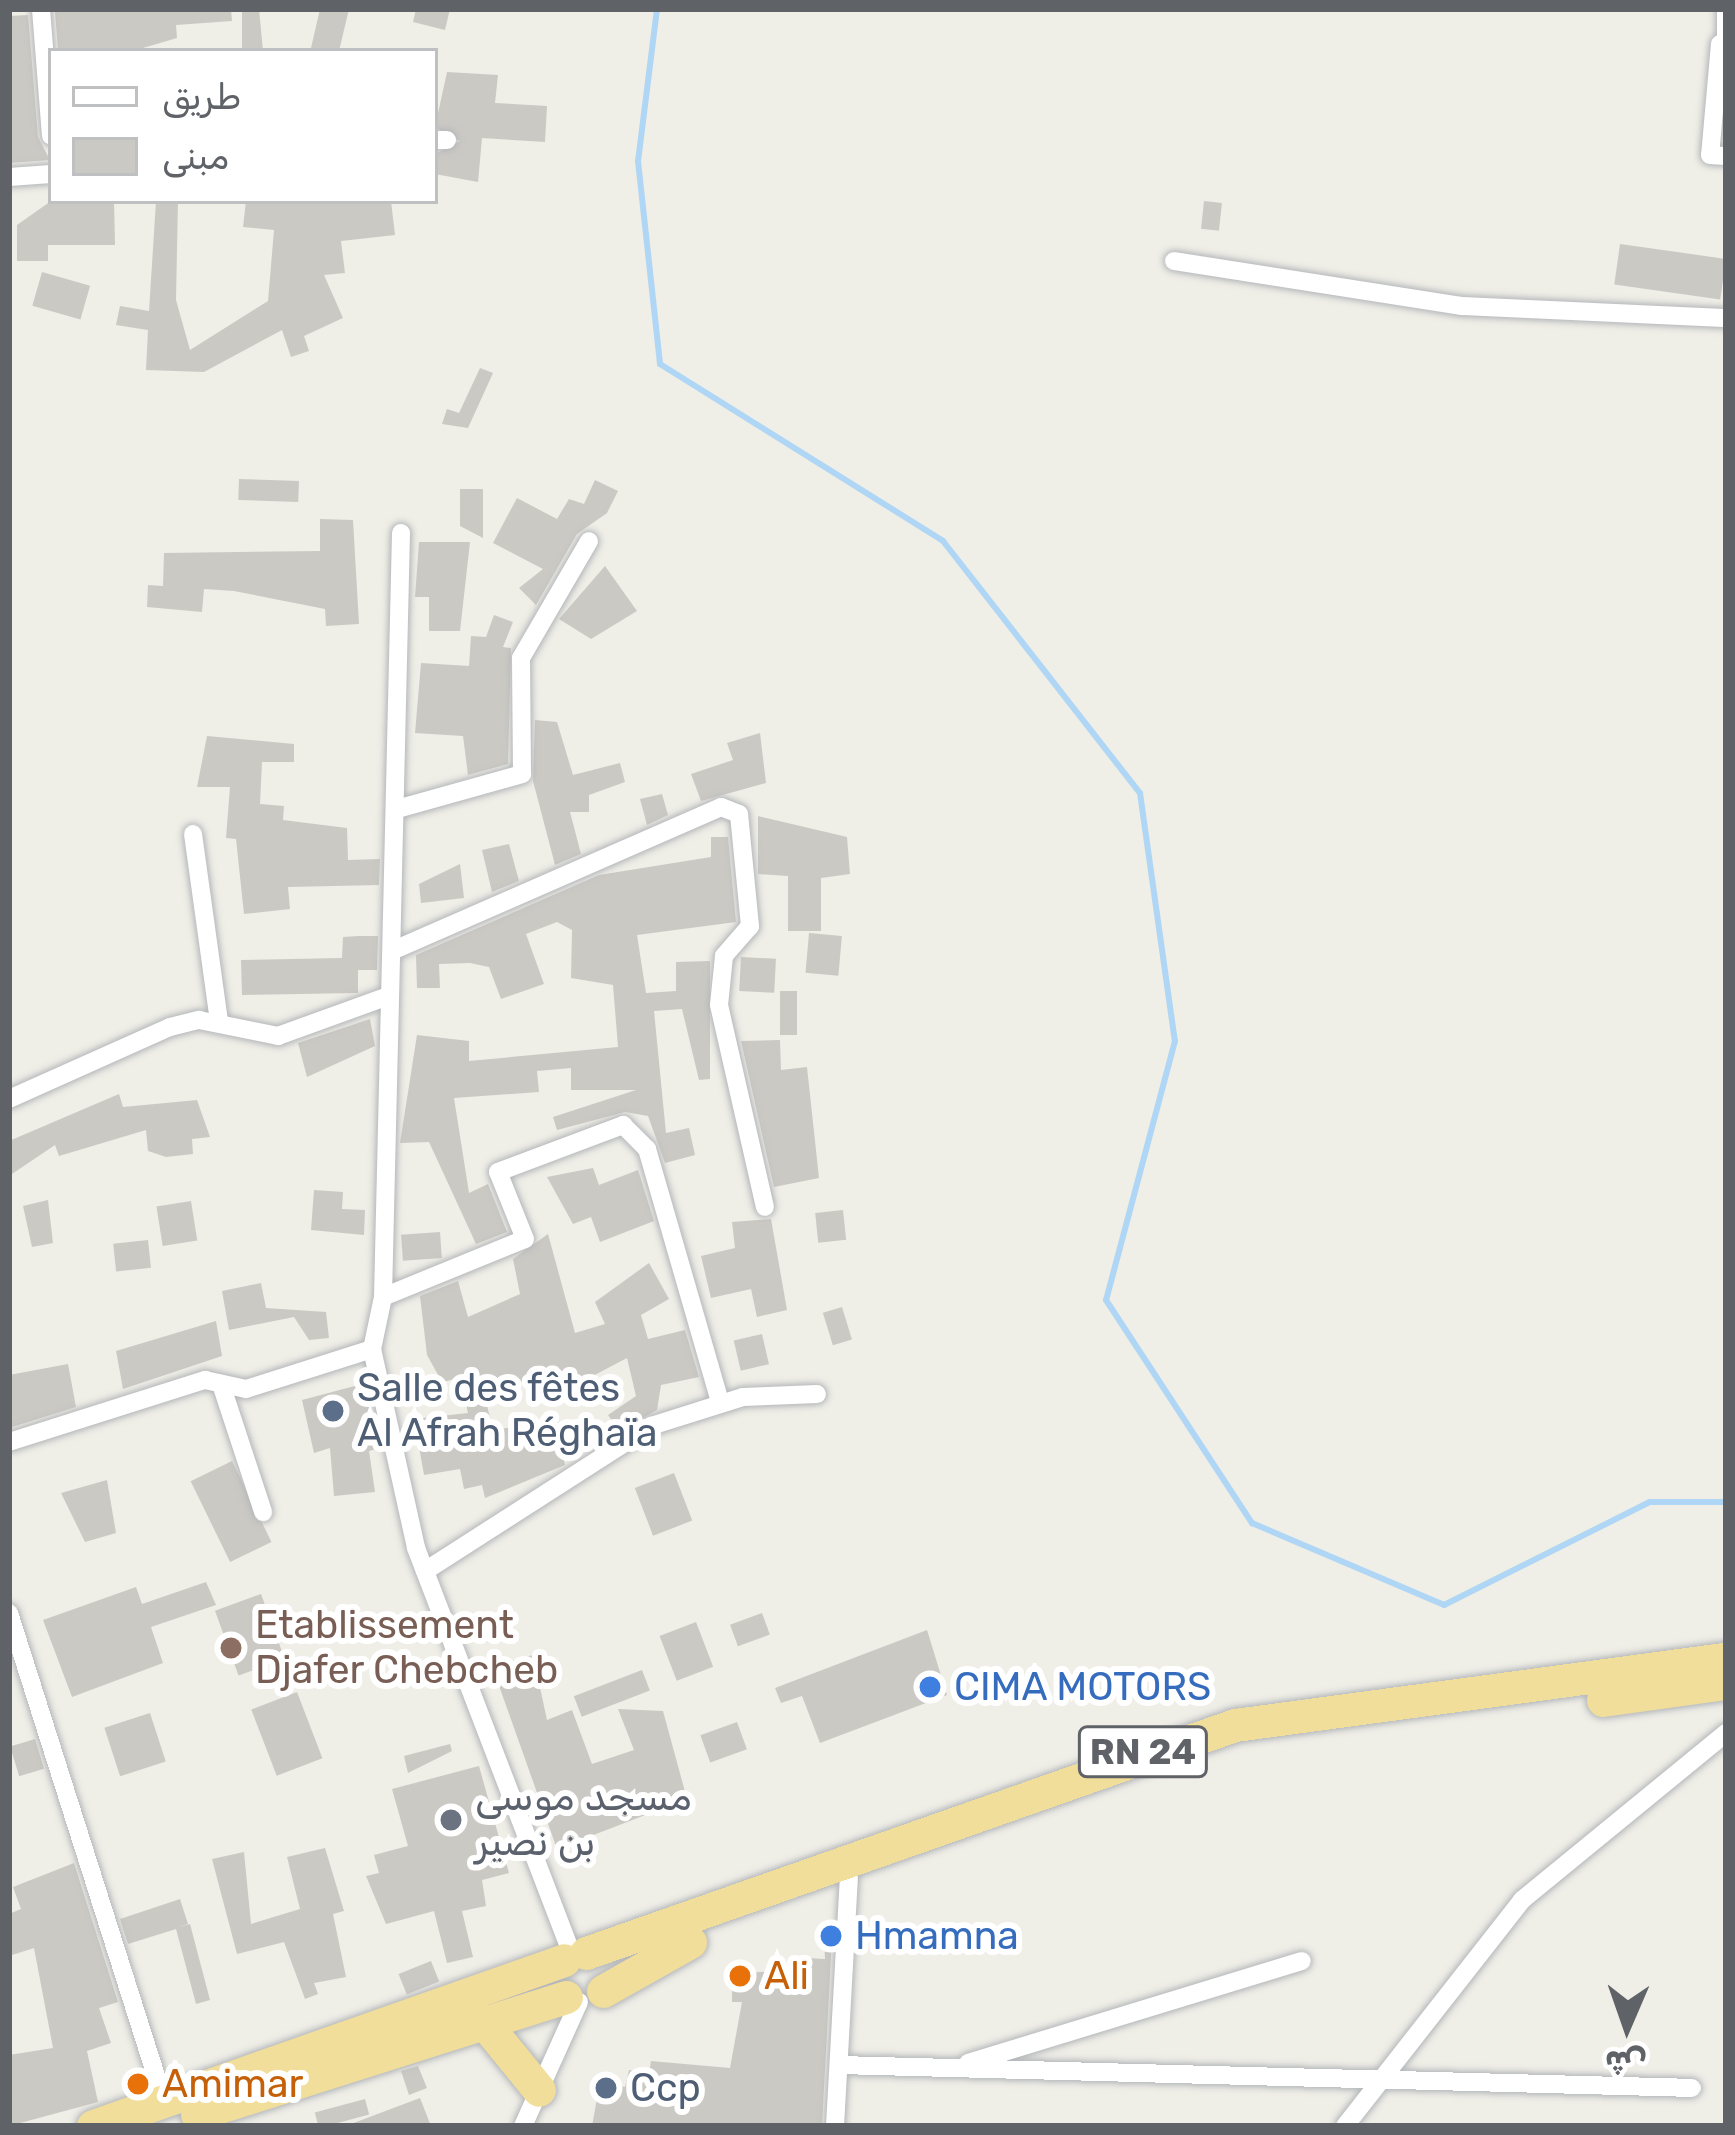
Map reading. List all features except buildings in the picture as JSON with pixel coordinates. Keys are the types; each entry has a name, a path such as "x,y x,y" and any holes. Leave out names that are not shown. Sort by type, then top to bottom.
{"highway":[{"name":"RN 24","path":"162,2114 574,1956 1235,1726 1726,1659"},
{"name":"RN 24","path":"93,2126 162,2114 482,2020 583,1996 655,1957 849,1877 1239,1744 1726,1683"},
{"path":"574,1956 583,1996"},
{"path":"574,1956 604,1967 583,1996"},
{"path":"482,2020 539,2090"}],"street":[{"path":"41,9 48,98"},
{"path":"1726,10 1710,155 1726,156"},
{"path":"9,177 48,174"},
{"path":"1174,261 1461,305 1726,318"},
{"path":"401,533 394,950 386,997 383,1297 372,1349 425,1571 574,1956"},
{"path":"398,808 522,774 521,658 590,541"},
{"path":"394,950 721,807 739,814 750,926 724,956 718,1005 766,1207"},
{"path":"193,834 219,1022"},
{"path":"9,1099 170,1027 219,1022 278,1036 386,997"},
{"path":"383,1297 525,1239 498,1172 623,1125 647,1150 720,1402"},
{"path":"9,1442 221,1384 246,1389 372,1349"},
{"path":"221,1384 263,1512"},
{"path":"425,1571 651,1426 720,1402 817,1394"},
{"path":"9,1613 162,2114"},
{"path":"1345,2126 1522,1900 1726,1733"},
{"path":"835,2126 849,1877"},
{"path":"950,2069 1301,1961"},
{"path":"524,2126 583,1996"},
{"path":"838,2065 1692,2088"}],"waterway":[{"path":"657,9 638,161 660,364 943,541 1140,793 1175,1041 1106,1300 1252,1523 1444,1605 1650,1502 1726,1502"}],"place":[{"name":"Salle des fêtes Al Afrah Réghaïa","path":"333,1411"},
{"name":"Etablissement Djafer Chebcheb","path":"231,1648"},
{"name":"CIMA MOTORS","path":"930,1687"},
{"name":"مسجد موسى بن نصير","path":"451,1820"},
{"name":"Hmamna","path":"831,1936"},
{"name":"Ali","path":"740,1976"},
{"name":"Amimar","path":"138,2084"},
{"name":"Ccp","path":"606,2088"}]}
